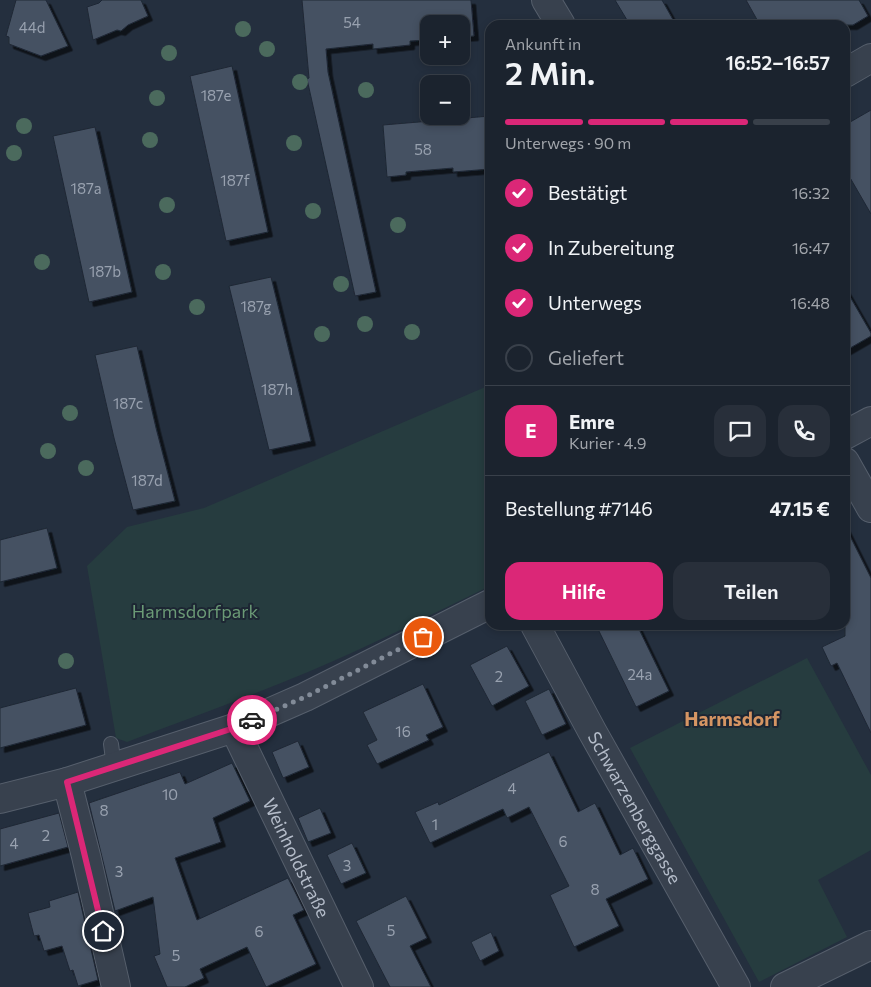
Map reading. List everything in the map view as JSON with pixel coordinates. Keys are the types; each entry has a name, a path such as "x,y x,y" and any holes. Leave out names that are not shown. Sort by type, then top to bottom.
{"street":[{"path":"546,0 558,20"},
{"path":"850,69 871,58"},
{"path":"850,432 871,421"},
{"path":"850,471 871,508"},
{"path":"0,799 67,782 113,756 234,728 305,697 485,607"},
{"name":"Schwarzenberggasse","path":"538,630 592,731 736,987"},
{"name":"Weinholdstraße","path":"234,728 359,987"},
{"path":"67,782 116,987"},
{"path":"785,987 871,945"}],"green space":[{"name":"Harmsdorfpark","path":"485,387 485,588 354,652 308,672 127,742 116,738 87,566 127,527 204,508"},
{"path":"807,658 871,775 871,850 818,880 847,937 759,982 630,748"}],"building":[{"path":"16,0 46,0 68,46 41,56 9,44 9,37 6,36"},
{"path":"102,0 141,0 148,16 128,25 121,31 117,30 93,40 87,7"},
{"path":"302,0 471,0 474,36 470,36 470,15 420,15 420,40 410,41 410,45 373,49 373,44 326,49 328,72 376,292 355,296 307,79 309,78"},
{"path":"615,0 662,0 673,20 627,20"},
{"path":"746,0 859,0 868,16 853,25 850,25 850,20 757,20"},
{"path":"232,66 268,232 226,241 190,76"},
{"path":"871,110 871,214 850,178 850,122"},
{"path":"485,116 485,169 453,172 453,168 406,172 406,175 387,177 383,125 420,122 420,125 470,125 470,118"},
{"path":"95,127 132,292 89,302 53,136"},
{"path":"271,277 311,441 269,450 229,286"},
{"path":"850,297 871,333 871,336 850,348"},
{"path":"137,346 175,501 133,510 95,355"},
{"path":"47,528 57,568 0,582 0,540"},
{"path":"850,536 871,578 871,733 837,663 831,666 822,647 845,636 845,630 850,630"},
{"path":"598,630 639,630 669,691 636,707"},
{"path":"507,646 529,686 492,706 470,665"},
{"path":"423,684 443,727 426,735 429,740 377,764 367,745 377,740 363,712"},
{"path":"76,688 86,725 0,748 0,708"},
{"path":"549,689 566,724 542,735 525,701"},
{"path":"298,741 309,767 283,778 272,752"},
{"path":"549,752 578,812 595,803 620,855 633,848 648,879 606,899 619,926 574,947 550,895 569,886 529,807 507,818 503,809 430,843 415,812 438,802 439,805"},
{"path":"232,763 250,801 213,818 221,842 175,858 197,920 288,878 304,910 293,915 316,964 266,987 247,947 200,969 204,978 185,987 167,987 154,956 160,954 153,897 115,911 89,803 180,772 185,784"},
{"path":"320,808 331,833 308,842 298,818"},
{"path":"59,813 68,847 0,866 0,829"},
{"path":"352,843 366,873 341,884 327,855"},
{"path":"78,892 98,980 78,986 73,970 70,971 62,946 44,951 39,935 34,936 28,913 50,907 49,901"},
{"path":"406,896 427,938 410,946 431,987 390,987 356,921"},
{"path":"491,932 499,951 480,961 471,942"}],"way so far":[{"path":"252,720 305,697 423,637"}],"district":[{"name":"Harmsdorf","path":"732,718"}],"route":[{"path":"103,931 67,782 234,728 252,720"}]}
